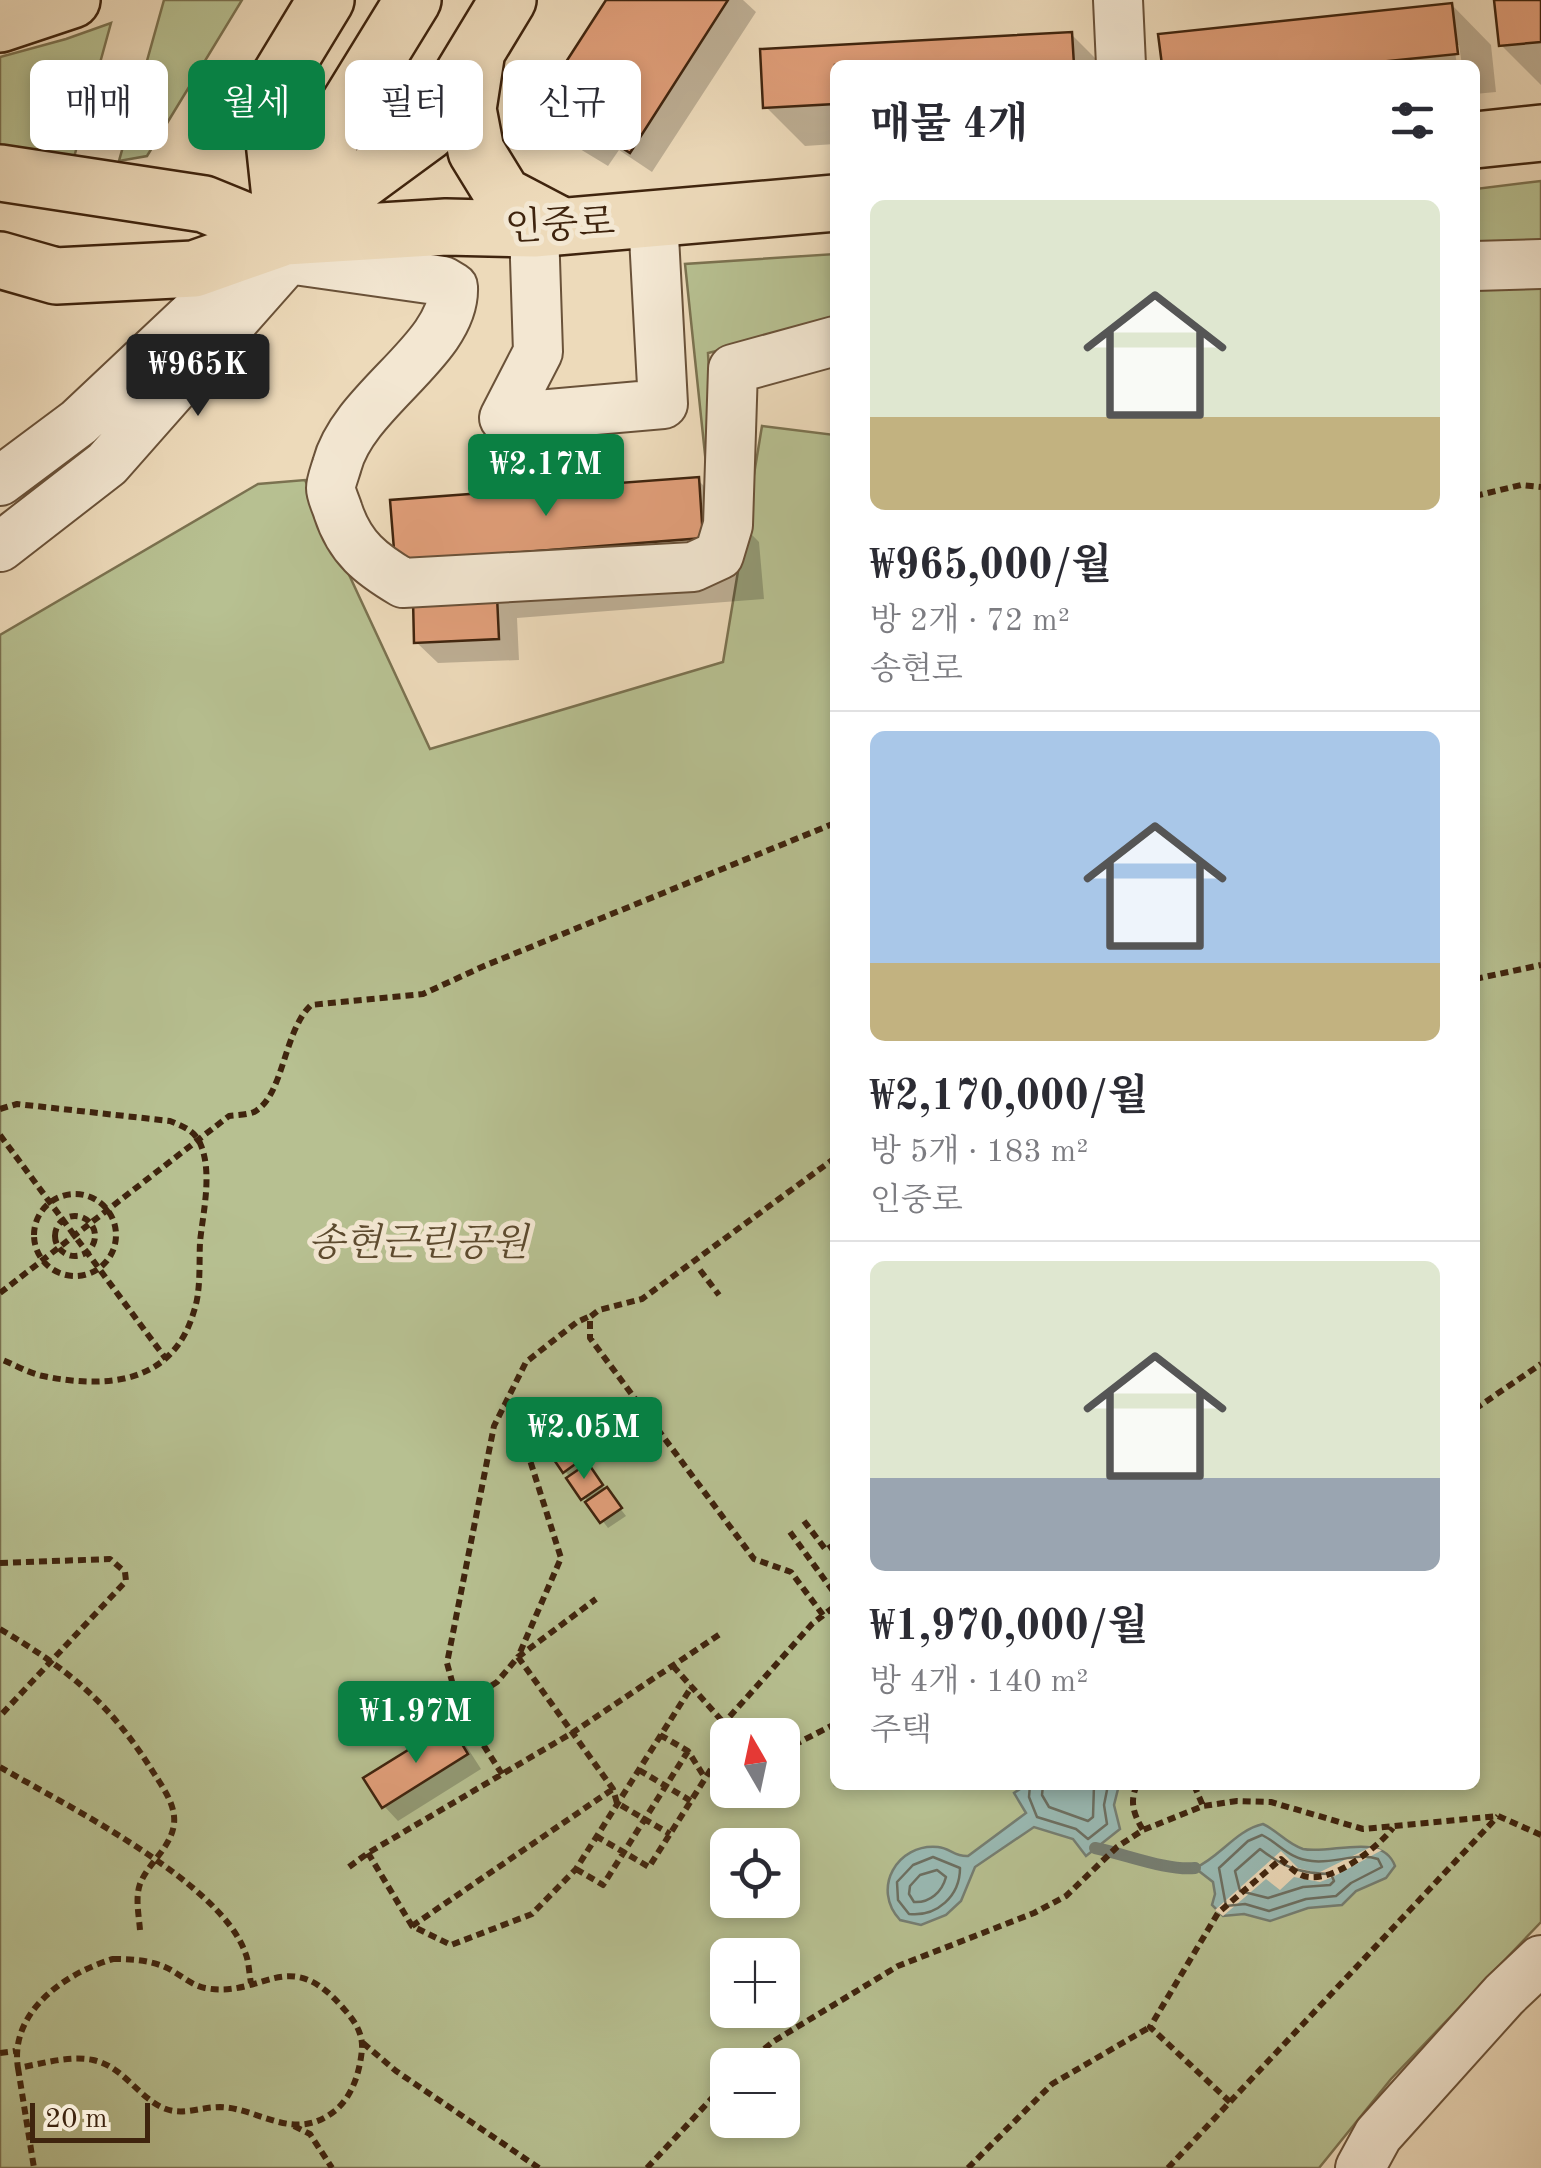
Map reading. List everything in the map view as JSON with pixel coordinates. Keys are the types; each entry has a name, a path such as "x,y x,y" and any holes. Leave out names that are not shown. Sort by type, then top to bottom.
{"main road":[{"path":"0,24 72,0"},
{"path":"286,248 269,94 326,0"},
{"path":"286,248 343,114 413,0"},
{"path":"286,248 428,132 508,0"},
{"path":"476,52 468,109 476,151 502,195 550,228"},
{"path":"1480,140 1541,134"},
{"name":"인중로","path":"0,173 204,204 286,248"},
{"name":"인중로","path":"0,260 56,276 194,269 286,248 446,227 550,228 830,203"}],"street":[{"path":"1118,0 1120,60"},
{"path":"550,228 538,352 504,418 662,404 652,218"},
{"path":"0,547 107,464 286,248"},
{"path":"0,481 79,422 234,277 286,248 444,281 453,287 454,297 442,330 361,416 340,451 331,488 343,526 370,564 404,583 693,567 720,555 728,525 734,369 830,342"},
{"path":"1480,266 1541,264"},
{"path":"1360,2168 1378,2136 1504,1995 1541,1960"}],"path":[{"path":"1480,495 1521,485 1541,488"},
{"path":"0,1293 229,1116 254,1112 268,1098 283,1066 292,1030 311,1006 423,994 830,826"},
{"path":"1480,978 1541,965"},
{"path":"0,1109 17,1104 170,1121 187,1128 199,1140 206,1167 195,1310 179,1344 166,1359 142,1376 93,1382 39,1376 0,1359"},
{"path":"0,1135 166,1359"},
{"path":"502,1774 459,1707 447,1663 494,1426 526,1362 599,1310 642,1299 830,1162"},
{"path":"74,1194 108,1210 116,1234 114,1248 99,1268 75,1277 51,1270 42,1261 33,1237 35,1224 50,1202 74,1194"},
{"path":"81,1216 91,1223 96,1236 88,1252 75,1256 59,1248 54,1236 63,1220 81,1216"},
{"path":"700,1270 718,1296"},
{"path":"590,1316 590,1338 754,1559 791,1572 824,1615"},
{"path":"1480,1405 1541,1364"},
{"path":"506,1403 515,1413 560,1558 518,1656"},
{"path":"804,1522 826,1550 830,1547"},
{"path":"790,1532 830,1583"},
{"path":"0,1562 110,1559 125,1572 126,1581 0,1716"},
{"path":"459,1707 497,1682 518,1656 596,1598"},
{"path":"728,1718 830,1610"},
{"path":"0,1630 52,1661 122,1724 165,1791 174,1824 138,1895 140,1930"},
{"path":"349,1867 368,1852 572,1733 722,1632"},
{"path":"518,1656 613,1789 617,1804 670,1834"},
{"path":"673,1666 720,1718"},
{"path":"368,1852 412,1926 451,1946 532,1914 576,1869 692,1686"},
{"path":"800,1742 830,1727"},
{"path":"660,1736 688,1752 705,1779"},
{"path":"576,1869 603,1886 688,1752"},
{"path":"0,1767 156,1860 190,1885 224,1920 245,1950 252,1982"},
{"path":"639,1770 691,1801"},
{"path":"596,1836 649,1867 710,1771"},
{"path":"412,1926 613,1789"},
{"path":"1136,1790 1132,1808 1143,1830"},
{"path":"1196,1790 1204,1806"},
{"path":"764,2048 898,1966 1034,1913 1066,1896 1107,1855 1143,1830 1204,1806 1237,1801 1271,1802 1363,1829 1498,1816 1541,1835"},
{"path":"1168,2168 1498,1816"},
{"path":"968,2168 1052,2084 1150,2027 1218,1913 1281,1859 1297,1874 1319,1878 1376,1848 1394,1827"},
{"path":"34,2168 15,2050 17,2034 54,1990 88,1966 113,1959 153,1963 200,1987 217,1990 291,1976 311,1980 327,1989 356,2022 362,2042 358,2074 340,2107 326,2117 291,2124"},
{"path":"1150,2027 1230,2102"},
{"path":"362,2042 396,2071 539,2168"},
{"path":"0,2053 15,2050"},
{"path":"18,2068 90,2059 106,2064 148,2098 174,2111 231,2108 291,2124 310,2134 332,2168"},
{"path":"647,2168 710,2100"}],"green space":[{"path":"164,0 242,0 205,60 188,60 188,89 168,122 168,60 147,60"},
{"path":"111,23 101,60 30,60 30,150 76,150 73,161 0,152 0,57"},
{"path":"122,150 151,150 147,156 119,161"},
{"path":"1541,181 1541,253 1480,255 1480,188"},
{"path":"830,254 830,324 708,353 713,457 706,464 685,264"},
{"name":"송현근린공원","path":"1541,281 1541,1922 1391,2079 1319,2168 0,2168 0,635 258,484 305,480 430,749 723,662 762,426 830,434 830,1790 1480,1790 1480,283"}],"water":[{"path":"1118,1790 1114,1805 1120,1829 1086,1856 1073,1839 1034,1827 975,1867 961,1901 946,1915 921,1925 900,1920 892,1908 888,1882 900,1860 923,1848 942,1848 968,1856 1026,1813 1014,1793"},
{"path":"1263,1824 1303,1849 1379,1849 1395,1866 1386,1878 1356,1891 1342,1905 1308,1908 1270,1921 1244,1914 1223,1916 1212,1905 1213,1882 1195,1868 1244,1832"}],"pier":[{"path":"1371,1847 1382,1850 1333,1877 1320,1882 1294,1877 1280,1890 1266,1879 1223,1916 1215,1910 1281,1851 1298,1868 1318,1873"}],"building":[{"path":"606,0 728,0 641,136 641,60 567,60"},
{"path":"1494,0 1541,0 1541,42 1499,46"},
{"path":"1452,3 1458,54 1399,60 1161,60 1158,34"},
{"path":"1072,32 1074,60 830,60 830,104 763,108 760,49"},
{"path":"699,477 703,538 395,562 390,500"},
{"path":"497,596 499,639 414,643 413,599"},
{"path":"570,1436 585,1457 563,1473 548,1451"},
{"path":"588,1463 603,1485 581,1500 566,1478"},
{"path":"607,1487 622,1508 600,1523 585,1502"},
{"path":"450,1724 468,1754 382,1808 363,1778"}],"waterway":[{"path":"1095,1848 1159,1865 1195,1868"}]}
